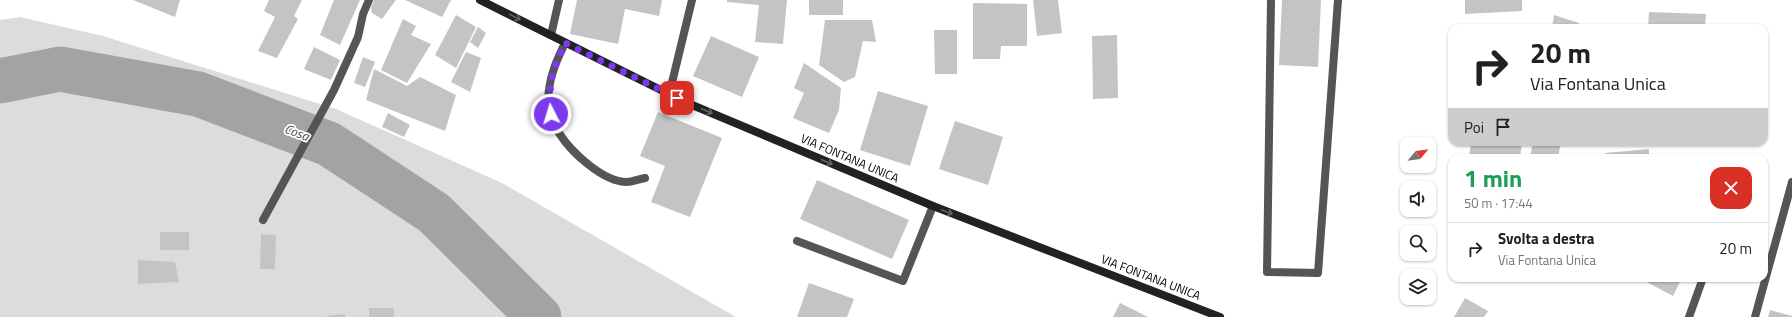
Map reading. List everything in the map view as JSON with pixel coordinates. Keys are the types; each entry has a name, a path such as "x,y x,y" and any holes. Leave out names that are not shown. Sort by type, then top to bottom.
{"main road":[{"name":"VIA FONTANA UNICA","path":"480,0 669,95 933,206 1220,317"}],"lane":[{"path":"263,220 285,177 334,90 358,37 363,14 369,0"},
{"path":"550,35 559,0"},
{"path":"669,95 692,0"},
{"path":"1271,0 1267,272 1318,273 1338,0"},
{"path":"565,43 552,71 549,90 551,114 559,133 571,148 590,166 608,177 627,182 645,178"},
{"path":"1768,270 1792,182"},
{"path":"797,242 903,281 933,206"},
{"path":"1689,317 1702,282"},
{"path":"1755,317 1765,282"}],"shaded area":[{"path":"20,17 103,36 336,109 502,183 736,317 0,317 0,20"}],"building":[{"path":"133,0 180,0 175,17"},
{"path":"269,0 302,0 294,16 298,19 277,58 258,51 275,17 264,11"},
{"path":"334,0 360,0 340,45 320,35"},
{"path":"374,0 396,0 382,19 372,13 371,7"},
{"path":"405,0 451,0 442,17"},
{"path":"577,0 662,0 659,16 625,9 618,44 570,34"},
{"path":"727,0 787,0 783,44 755,42 759,5 727,2"},
{"path":"809,0 843,0 843,15 809,15"},
{"path":"1033,0 1058,0 1062,33 1037,36"},
{"path":"1282,0 1321,0 1318,67 1279,65"},
{"path":"1465,0 1522,0 1522,11 1465,14"},
{"path":"973,3 1027,4 1027,46 1001,46 1000,59 973,59"},
{"path":"1649,12 1706,14 1705,24 1648,24"},
{"path":"456,15 476,27 456,68 435,55"},
{"path":"1554,15 1579,23 1579,24 1553,24"},
{"path":"403,19 416,26 411,35 431,44 407,83 381,70"},
{"path":"825,20 872,20 876,42 863,41 855,77 844,82 819,65"},
{"path":"478,27 486,33 478,48 470,42"},
{"path":"934,30 957,30 957,74 935,74"},
{"path":"1117,35 1118,98 1093,99 1092,36"},
{"path":"711,36 759,57 742,97 693,76"},
{"path":"314,47 340,60 331,80 304,69"},
{"path":"466,52 481,58 470,92 451,82"},
{"path":"363,57 375,62 365,87 354,83"},
{"path":"804,63 841,88 839,110 829,133 793,118 804,93 794,88"},
{"path":"374,69 407,86 420,77 456,95 445,131 366,100"},
{"path":"878,91 928,106 910,166 860,150"},
{"path":"658,112 722,138 690,217 651,202 665,166 640,156"},
{"path":"388,113 410,125 404,137 382,127"},
{"path":"955,121 1003,137 988,185 939,169"},
{"path":"1470,146 1522,146 1520,154 1470,154"},
{"path":"1532,146 1560,146 1559,154 1531,154"},
{"path":"1649,149 1649,154 1605,153"},
{"path":"817,180 909,220 892,259 800,219"},
{"path":"160,232 189,232 189,250 160,250"},
{"path":"261,234 276,235 275,269 260,269"},
{"path":"138,260 175,262 179,282 138,284"},
{"path":"1647,282 1680,282 1673,296"},
{"path":"809,283 854,299 847,317 797,317"},
{"path":"1465,298 1488,311 1484,317 1454,317"},
{"path":"1120,303 1148,317 1113,317"},
{"path":"369,308 394,308 394,317 369,317"},
{"path":"1770,310 1792,316 1792,317 1768,317"},
{"path":"345,314 345,317 327,317 327,316"}],"waterway":[{"name":"Cosa","path":"0,81 60,69 198,94 329,144 434,213 539,317"}],"route":[{"path":"551,114 549,90 552,71 565,43 677,98"}]}
